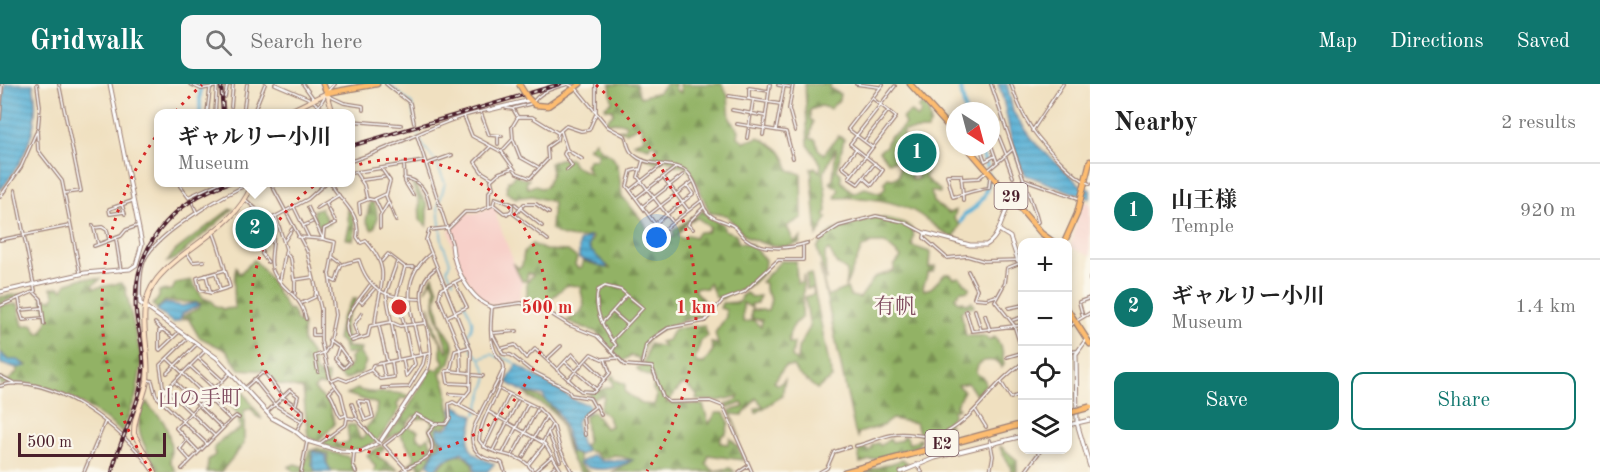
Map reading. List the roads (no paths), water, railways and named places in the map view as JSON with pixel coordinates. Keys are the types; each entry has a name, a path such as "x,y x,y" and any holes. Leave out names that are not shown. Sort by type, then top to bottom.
{"highway":[{"path":"1072,412 1090,406"},
{"name":"E2","path":"848,471 1018,425"}],"main road":[{"path":"323,84 330,109"},
{"path":"292,109 327,94 377,84"},
{"path":"519,84 530,101 537,106 548,106 577,86"},
{"path":"910,84 946,124"},
{"name":"29","path":"975,156 1034,225 1049,238"},
{"path":"1066,238 1086,183 1090,160"},
{"path":"155,471 134,434 147,380 145,305 157,279 213,231 245,199 251,187"},
{"path":"1072,316 1089,341"}],"street":[{"path":"0,120 2,84"},
{"path":"37,84 40,106 37,130 38,150 62,181 80,274"},
{"path":"59,84 81,191 64,194"},
{"path":"0,292 80,274 121,272 133,268 142,247 110,84"},
{"path":"190,84 204,88 233,84 231,107"},
{"path":"202,84 204,88"},
{"path":"244,107 247,84"},
{"path":"254,109 266,84"},
{"path":"275,84 312,99 325,109"},
{"path":"303,84 312,99"},
{"path":"318,109 335,84"},
{"path":"386,84 410,103 414,123"},
{"path":"464,116 471,135 502,152 517,173 530,178 548,159 547,147 557,140 561,130 568,126 581,131 589,130 596,113 596,84"},
{"path":"763,135 770,84"},
{"path":"856,84 880,88"},
{"path":"872,147 848,129 883,84"},
{"path":"991,84 1038,222 1034,225"},
{"path":"1011,84 1031,131 1086,183"},
{"path":"1031,131 1063,84"},
{"path":"215,109 217,85"},
{"path":"223,109 222,97 225,97 226,85"},
{"path":"506,106 507,109 513,109 563,85 577,86 611,130 624,135 631,153 686,171 703,199 704,207 712,216 735,226 748,240 777,248 807,243"},
{"path":"778,85 792,85 789,110 795,131"},
{"path":"776,131 784,86"},
{"path":"863,178 872,185 883,170 850,144 895,86"},
{"path":"208,109 210,88"},
{"path":"749,99 749,88 770,91"},
{"path":"327,94 344,103 363,106 363,110"},
{"path":"729,96 780,104"},
{"path":"872,99 896,117 849,178 858,184 875,163"},
{"path":"747,138 754,100"},
{"path":"355,159 464,116 530,101"},
{"path":"513,109 518,117"},
{"path":"732,110 766,116"},
{"path":"865,141 888,111"},
{"path":"480,112 489,135 502,135"},
{"path":"518,117 532,117 558,133"},
{"path":"518,117 512,127 513,139 520,157 538,168"},
{"path":"355,121 401,125"},
{"path":"737,124 787,133 793,158"},
{"path":"0,197 21,167 37,130"},
{"path":"561,130 567,150 582,159"},
{"path":"417,135 452,245 454,262 480,302 492,307 517,302 543,309 569,325 597,336 627,365 642,364 654,370 666,401 710,401 723,406 752,472"},
{"path":"498,135 498,144"},
{"path":"502,152 513,139"},
{"path":"1000,140 1013,177"},
{"path":"489,207 489,192 493,188 492,179 482,172 475,162 490,147"},
{"path":"851,174 842,167 856,149"},
{"path":"961,179 977,179 990,172 1013,149"},
{"path":"567,150 564,154 572,166 567,170"},
{"path":"426,164 453,155"},
{"path":"983,156 985,161 994,156 997,163"},
{"path":"644,159 638,177 673,222"},
{"path":"367,199 361,180 355,172 425,160"},
{"path":"405,165 404,178 413,195"},
{"path":"630,190 663,165"},
{"path":"381,168 384,177 390,181 387,193 388,203 396,221"},
{"path":"492,179 499,173 514,168"},
{"path":"636,198 676,168"},
{"path":"640,169 631,171 627,186 661,232 701,201"},
{"path":"963,201 963,195 960,174 946,175 953,197 963,195 989,188 990,172"},
{"path":"642,207 683,176"},
{"path":"361,180 384,177"},
{"path":"663,177 688,210"},
{"path":"404,178 414,180 422,186 430,207"},
{"path":"1022,179 1081,199"},
{"path":"649,215 692,182"},
{"path":"655,224 693,194 687,185"},
{"path":"181,187 189,197 212,187"},
{"path":"242,187 198,213 166,236 146,257 142,268 140,303 206,350 246,387 266,413 296,431 307,441 354,453 366,451 380,442 427,371 431,353 427,322 420,299 428,276 436,269"},
{"path":"272,187 305,248 322,315 320,335 324,352 332,382 341,394 347,416 346,424 318,445"},
{"path":"268,220 308,199 324,187"},
{"path":"333,187 353,213 358,231 357,237 361,243 366,241 374,248 381,262 383,271 375,326"},
{"path":"15,190 34,292 40,296 44,324"},
{"path":"360,213 359,203 367,199 375,200 387,193"},
{"path":"317,208 340,194"},
{"path":"459,404 469,393 471,384 470,347 430,253 426,240 427,231 447,229 465,212 476,212 493,205 495,198 512,204 512,210 507,214"},
{"path":"245,199 268,220 273,243 269,262"},
{"path":"818,239 839,226 876,216 904,222 925,233 979,246 992,241 999,230 1004,212 1014,199"},
{"path":"122,204 124,213 110,214 109,208 133,200"},
{"path":"375,200 381,212 380,228"},
{"path":"192,202 198,213"},
{"path":"323,239 324,228 336,223 326,203"},
{"path":"381,212 388,203"},
{"path":"515,204 542,226"},
{"path":"515,215 524,204 536,204 549,213"},
{"path":"493,205 507,214 512,212 548,240"},
{"path":"294,207 309,239"},
{"path":"308,207 323,239"},
{"path":"693,229 688,225 689,222 704,207"},
{"path":"276,216 285,241 286,252 280,281"},
{"path":"303,226 313,221"},
{"path":"268,224 261,236 262,253 287,291 295,294 301,303 306,319"},
{"path":"0,240 70,226"},
{"path":"98,244 94,226 107,230 109,240"},
{"path":"94,246 116,238 138,226"},
{"path":"285,241 293,229"},
{"path":"999,230 1012,239 1018,256"},
{"path":"213,231 231,287 221,290 200,290 197,278 225,270"},
{"path":"925,233 924,238 947,258 967,256 984,261 1018,262"},
{"path":"244,244 261,236"},
{"path":"298,237 335,240 330,278 335,311 324,352 315,356 318,372"},
{"path":"116,238 121,272"},
{"path":"642,364 646,345 652,339 668,328 705,321 723,300 744,292 778,260 805,259 803,245"},
{"path":"187,252 193,262 204,261"},
{"path":"286,252 289,254 296,281 295,294"},
{"path":"421,355 409,298 415,267 430,253"},
{"path":"381,262 388,254 405,267 415,267"},
{"path":"139,255 146,257"},
{"path":"332,257 342,264 359,260 370,285 380,292 420,299"},
{"path":"397,262 386,293 398,360"},
{"path":"1018,263 1007,268 1005,283 998,294 996,303 1005,311 1015,327 1020,346"},
{"path":"330,278 336,282 342,264"},
{"path":"402,358 406,376 415,363 397,295 405,267"},
{"path":"968,271 976,289 974,298 992,298 998,294"},
{"path":"216,273 221,290"},
{"path":"206,275 210,291"},
{"path":"296,281 314,277"},
{"path":"461,372 460,350 439,298 441,289 463,277"},
{"path":"447,316 467,308 454,283"},
{"path":"362,314 354,326 358,336 350,339 345,328 359,300 370,285"},
{"path":"611,351 616,346 612,341 602,324 596,296 599,289 608,286 627,295 643,308 612,341"},
{"path":"359,300 363,303 375,288"},
{"path":"301,303 315,297 317,290"},
{"path":"0,306 34,292"},
{"path":"602,324 627,295"},
{"path":"19,298 23,320 43,318"},
{"path":"1083,317 1079,302 1090,299"},
{"path":"1010,308 1018,306"},
{"path":"492,307 491,332 494,351 503,361 501,390 479,435 484,447 522,459 529,464 533,472 551,456"},
{"path":"21,310 42,308"},
{"path":"975,310 981,331"},
{"path":"612,311 628,324"},
{"path":"966,311 972,331 1018,326"},
{"path":"1072,325 1090,313"},
{"path":"985,315 990,330"},
{"path":"350,317 357,320"},
{"path":"1013,320 1018,318"},
{"path":"155,322 173,337"},
{"path":"352,341 368,336 368,327 391,322 404,326 427,322"},
{"path":"378,325 387,362"},
{"path":"313,329 313,335 320,335"},
{"path":"162,330 157,334 160,350 178,332"},
{"path":"491,332 517,331"},
{"path":"491,332 503,354 511,355 530,370 567,388 571,395 588,396 601,415"},
{"path":"187,338 160,365 162,384 214,436"},
{"path":"329,340 339,347 350,362 344,368 336,358 339,347"},
{"path":"1072,352 1077,351 1089,341"},
{"path":"167,373 196,344"},
{"path":"499,349 514,345 526,358 535,349 581,391 594,392 605,380 610,373 605,359"},
{"path":"546,360 561,346"},
{"path":"450,371 455,351 470,347"},
{"path":"158,398 206,350"},
{"path":"1077,351 1077,423 1090,467"},
{"path":"332,382 339,378 347,381 371,370 373,365 431,353"},
{"path":"382,388 410,387 423,364 425,354"},
{"path":"557,370 572,354 582,365"},
{"path":"567,380 591,354 605,359 618,358"},
{"path":"1007,357 1018,355"},
{"path":"168,358 231,420"},
{"path":"198,358 222,381"},
{"path":"371,370 378,378 395,376 392,361"},
{"path":"586,361 605,380"},
{"path":"565,362 597,390"},
{"path":"382,363 385,378"},
{"path":"190,366 214,389"},
{"path":"856,446 898,434 929,439 949,431 975,410 984,397 1018,367"},
{"path":"503,368 498,383 484,402 472,434 472,445 484,457 502,463 505,472"},
{"path":"471,384 448,383 446,371 483,376"},
{"path":"199,452 176,430 230,373"},
{"path":"246,387 262,373 266,374 283,397 303,411 302,421 296,431"},
{"path":"0,376 17,385"},
{"path":"147,380 152,381 158,398 207,444"},
{"path":"254,380 274,405 302,421"},
{"path":"1000,381 1011,398 1018,395"},
{"path":"175,382 222,428"},
{"path":"0,386 44,388 56,393 105,421 139,452 155,471"},
{"path":"335,387 329,393 336,400 340,417 356,418"},
{"path":"266,413 292,390 298,396 296,405"},
{"path":"501,390 538,408 553,424 572,472"},
{"path":"450,394 465,396"},
{"path":"484,447 510,394"},
{"path":"493,451 519,399"},
{"path":"360,422 374,417 369,402 358,401 365,420"},
{"path":"382,444 400,432 416,414 435,424 448,423 449,404 453,402 479,416"},
{"path":"352,404 356,418 377,442 382,444 392,457 409,472"},
{"path":"502,454 529,404"},
{"path":"585,435 583,417 595,404"},
{"path":"512,457 538,408"},
{"path":"975,410 986,427"},
{"path":"489,411 544,444 561,472"},
{"path":"182,469 222,428 236,416 239,418"},
{"path":"522,459 546,416"},
{"path":"1072,424 1090,420"},
{"path":"84,472 105,421"},
{"path":"401,472 428,458 432,444 428,433 435,424"},
{"path":"529,464 544,444 553,424"},
{"path":"548,432 560,461"},
{"path":"901,472 934,457 1018,437"},
{"path":"186,441 180,450 190,460"},
{"path":"301,472 307,441"},
{"path":"990,442 993,456 990,472"},
{"path":"820,472 827,468 834,452 850,447"},
{"path":"354,453 356,472"},
{"path":"1025,472 1038,454"},
{"path":"549,472 565,459"},
{"path":"916,464 922,472"},
{"path":"739,472 749,466"}],"water":[{"path":"5,84 33,84 35,114 24,154 0,191 0,126"},
{"path":"998,84 1007,84 1013,112 1036,144 1079,184 1090,190 1090,199 1026,175 1015,153"},
{"path":"590,236 589,249 607,266 606,268 579,258 579,242"},
{"path":"165,303 182,306 196,303 200,305 183,313 179,321 173,323 157,310"},
{"path":"0,352 8,360 18,360 26,366 18,368 1,364"},
{"path":"517,364 573,399 588,404 590,409 576,422 581,444 587,451 580,455 571,452 561,419 543,395 522,391 507,382"},
{"path":"454,405 474,416 469,446 476,455 494,464 487,472 475,472 474,464 462,452 444,460 435,470 428,465 435,450 444,442 437,435 438,428 445,429 450,425 454,416 452,410"},
{"path":"313,451 326,455 326,462 331,472 316,472 312,464"},
{"path":"593,455 602,461 632,460 604,469 591,468 579,463"}],"waterway":[{"path":"200,84 200,109"},
{"path":"389,84 412,104 415,123"},
{"path":"960,84 963,102"},
{"path":"418,136 436,162 445,183 438,207 442,242 450,262 447,270 453,281"},
{"path":"983,156 987,166"},
{"path":"961,222 965,214 975,207 986,192 988,173"},
{"path":"464,302 472,322 468,334 473,352 481,359 488,377 476,414"},
{"path":"482,358 492,354 512,361 517,366"}],"tunnel":[{"path":"808,243 817,239"},
{"path":"929,440 931,446"}],"railway":[{"path":"221,84 223,109"},
{"path":"355,145 560,84"},
{"path":"112,472 138,397 143,371 136,312 136,289 140,267 148,248 174,215 191,201 218,187"}],"place":[{"name":"山王様","path":"917,153"},
{"name":"ギャルリー小川","path":"255,229"}],"district":[{"name":"有帆","path":"895,306"},
{"name":"山の手町","path":"200,398"}]}
